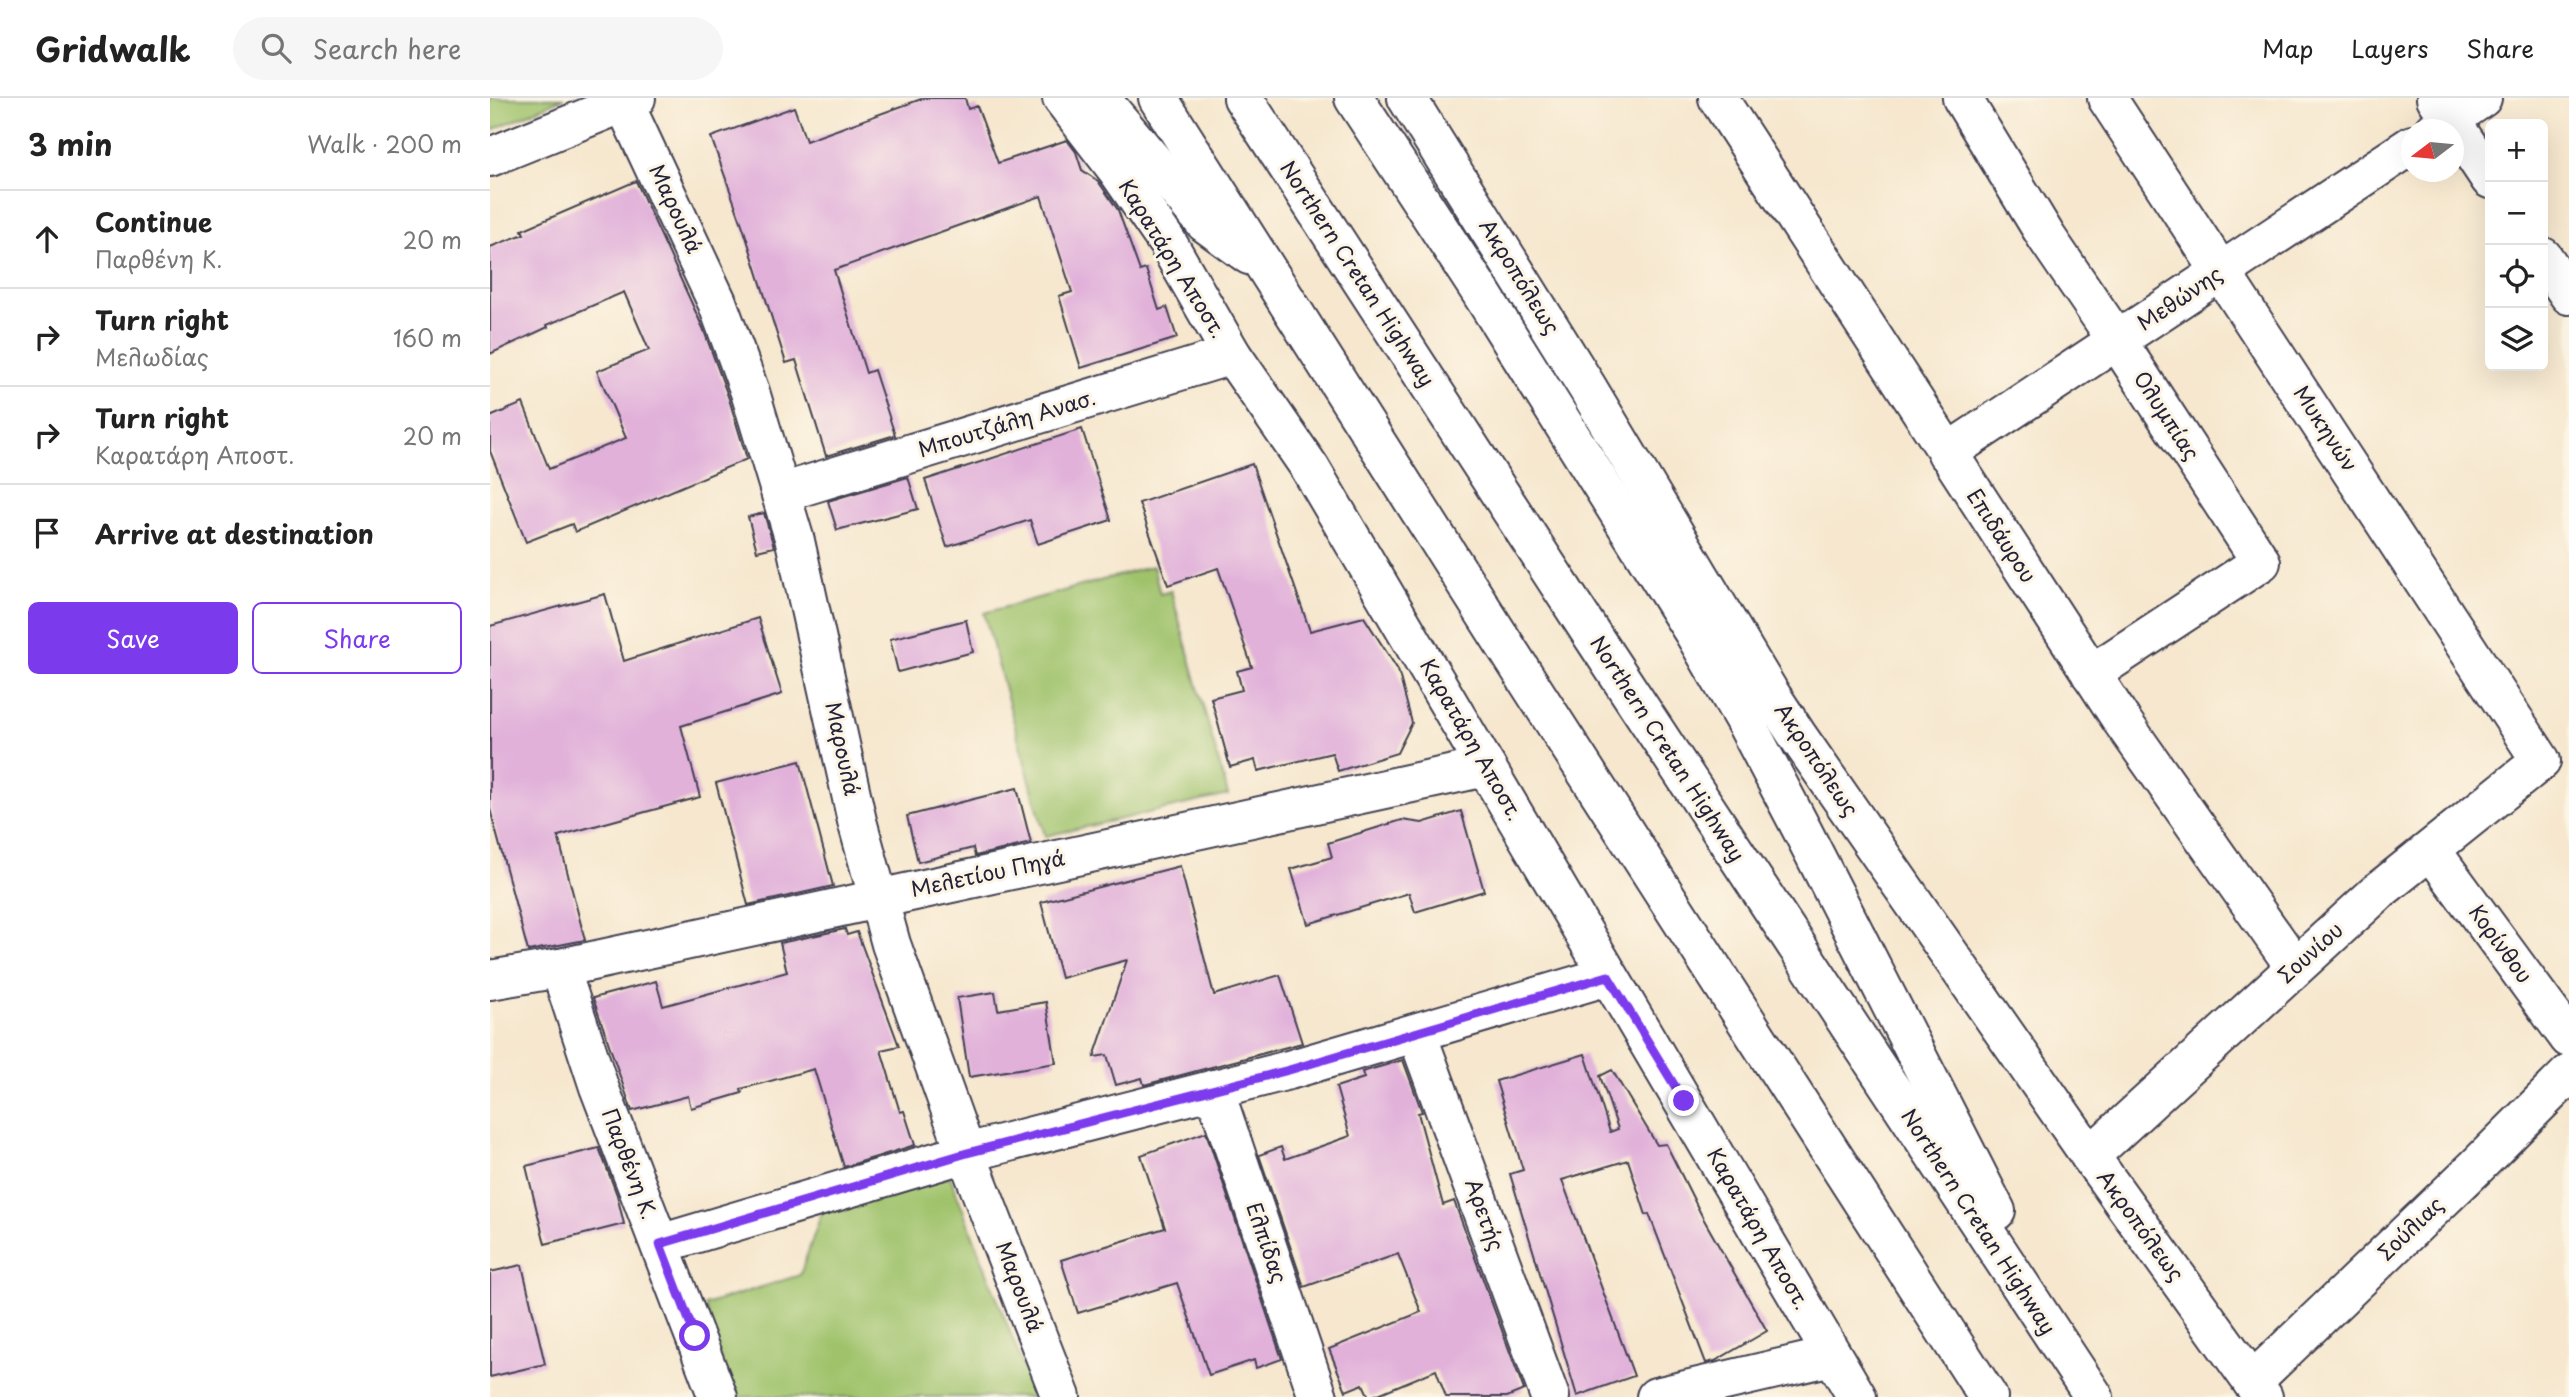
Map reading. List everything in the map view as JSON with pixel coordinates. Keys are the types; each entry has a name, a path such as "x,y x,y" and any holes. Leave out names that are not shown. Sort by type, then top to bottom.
{"main road":[{"name":"Καρατάρη Αποστ.","path":"1062,98 1118,171 1167,242 1232,355 1310,468 1857,1397"},
{"path":"1100,98 1205,223 1266,267"},
{"path":"1158,98 1987,1397"},
{"name":"Northern Cretan Highway","path":"1243,98 1600,647 2094,1397"},
{"path":"1354,98 1640,542 1740,713 1948,1115 2013,1245 2049,1330"},
{"name":"Ακροπόλεως","path":"1407,98 1587,387 1769,692 2090,1156 2257,1389"},
{"name":"Επιδάυρου","path":"1718,98 2091,674 2162,780 2295,967"},
{"name":"Ολυμπίας","path":"1962,98 2040,227 2261,562 2091,674"},
{"name":"Μυκηνών","path":"2107,98 2541,761"},
{"path":"2482,98 2440,116 2485,173"},
{"path":"490,157 630,101"},
{"name":"Μαρουλά","path":"630,101 717,302 750,392 782,493 809,598 857,821 877,898 927,1047 1061,1397"},
{"name":"Μεθώνης","path":"1947,453 2401,152"},
{"path":"2548,264 2569,295"},
{"name":"Μπουτζάλη Ανασ.","path":"782,493 1232,355"},
{"name":"Σουνίου","path":"2090,1156 2380,890 2541,761"},
{"name":"Μελετίου Πηγά","path":"490,980 560,968 1486,767"},
{"name":"Κορίνθου","path":"2431,850 2569,1038"},
{"name":"Παρθένη Κ.","path":"560,968 599,1087 718,1397"},
{"path":"660,1244 967,1153 1417,1034 1608,976"},
{"name":"Αρετής","path":"1417,1034 1550,1397"},
{"name":"Σούλιας","path":"2257,1389 2569,1074"},
{"name":"Ελπίδας","path":"1214,1089 1318,1397"},
{"path":"1656,1397 1832,1356"}],"green space":[{"path":"490,98 564,98 490,131"},
{"path":"1153,566 1160,594 1171,591 1228,795 1045,836 984,613"},
{"path":"950,1176 1035,1397 731,1397 705,1305 800,1275 822,1212"}],"building":[{"path":"924,98 965,98 968,109 977,106 998,163 1067,140 1076,152 1082,170 1098,181 1118,210 1140,271 1146,269 1159,310 1167,307 1177,338 1081,368 1059,296 1072,292 1041,196 834,270 866,373 874,370 895,435 826,456 796,360 786,363 711,137 794,107 806,141"},
{"path":"636,181 703,328 747,459 575,532 572,524 526,542 490,451 490,417 523,403 549,469 626,438 597,371 649,350 624,292 547,325 548,327 490,354 490,247 524,234 522,230"},
{"path":"1082,429 1111,520 1038,544 1030,520 947,547 925,480"},
{"path":"1252,464 1310,631 1364,617 1398,670 1412,723 1397,753 1338,771 1332,753 1258,771 1255,760 1230,767 1211,698 1242,690 1237,671 1252,667 1218,568 1168,585 1139,503"},
{"path":"908,477 918,509 837,530 828,501"},
{"path":"764,513 774,547 757,551 748,517"},
{"path":"605,594 624,661 758,618 782,694 681,726 700,797 558,836 585,940 528,951 490,809 490,626"},
{"path":"966,620 973,652 898,672 890,639"},
{"path":"800,761 833,886 748,905 716,783"},
{"path":"1017,788 1031,843 975,856 973,848 918,862 907,816"},
{"path":"1461,811 1484,891 1415,912 1409,893 1308,924 1291,869 1332,857 1328,843 1402,820 1422,823"},
{"path":"1180,866 1214,995 1280,975 1302,1043 1144,1085 1142,1078 1116,1085 1107,1055 1094,1057 1127,960 1061,978 1041,902"},
{"path":"845,929 847,935 857,932 899,1046 881,1050 900,1112 904,1111 915,1145 844,1167 814,1069 741,1089 742,1093 691,1108 688,1096 632,1111 593,998 656,981 663,1006 787,972 780,943"},
{"path":"995,992 998,1010 1046,1002 1056,1063 969,1077 957,998"},
{"path":"1585,1054 1610,1132 1618,1129 1600,1076 1612,1070 1657,1145 1666,1144 1703,1218 1767,1331 1715,1361 1706,1363 1649,1214 1646,1215 1628,1160 1562,1180 1634,1376 1577,1396 1510,1174 1523,1170 1496,1081"},
{"path":"1403,1060 1422,1112 1418,1113 1443,1205 1454,1201 1524,1390 1507,1397 1446,1397 1436,1370 1371,1397 1363,1384 1346,1391 1329,1349 1421,1312 1398,1254 1304,1287 1259,1155 1281,1147 1285,1159 1350,1136 1336,1087 1364,1078 1362,1072"},
{"path":"1206,1132 1282,1359 1256,1368 1254,1360 1209,1375 1177,1283 1078,1313 1061,1260 1165,1228 1141,1155"},
{"path":"599,1148 617,1195 624,1224 545,1244 526,1166"},
{"path":"522,1265 545,1364 490,1377 490,1272"}],"route":[{"path":"695,1336 660,1244 967,1153 1289,1070 1608,976 1684,1101"}]}
